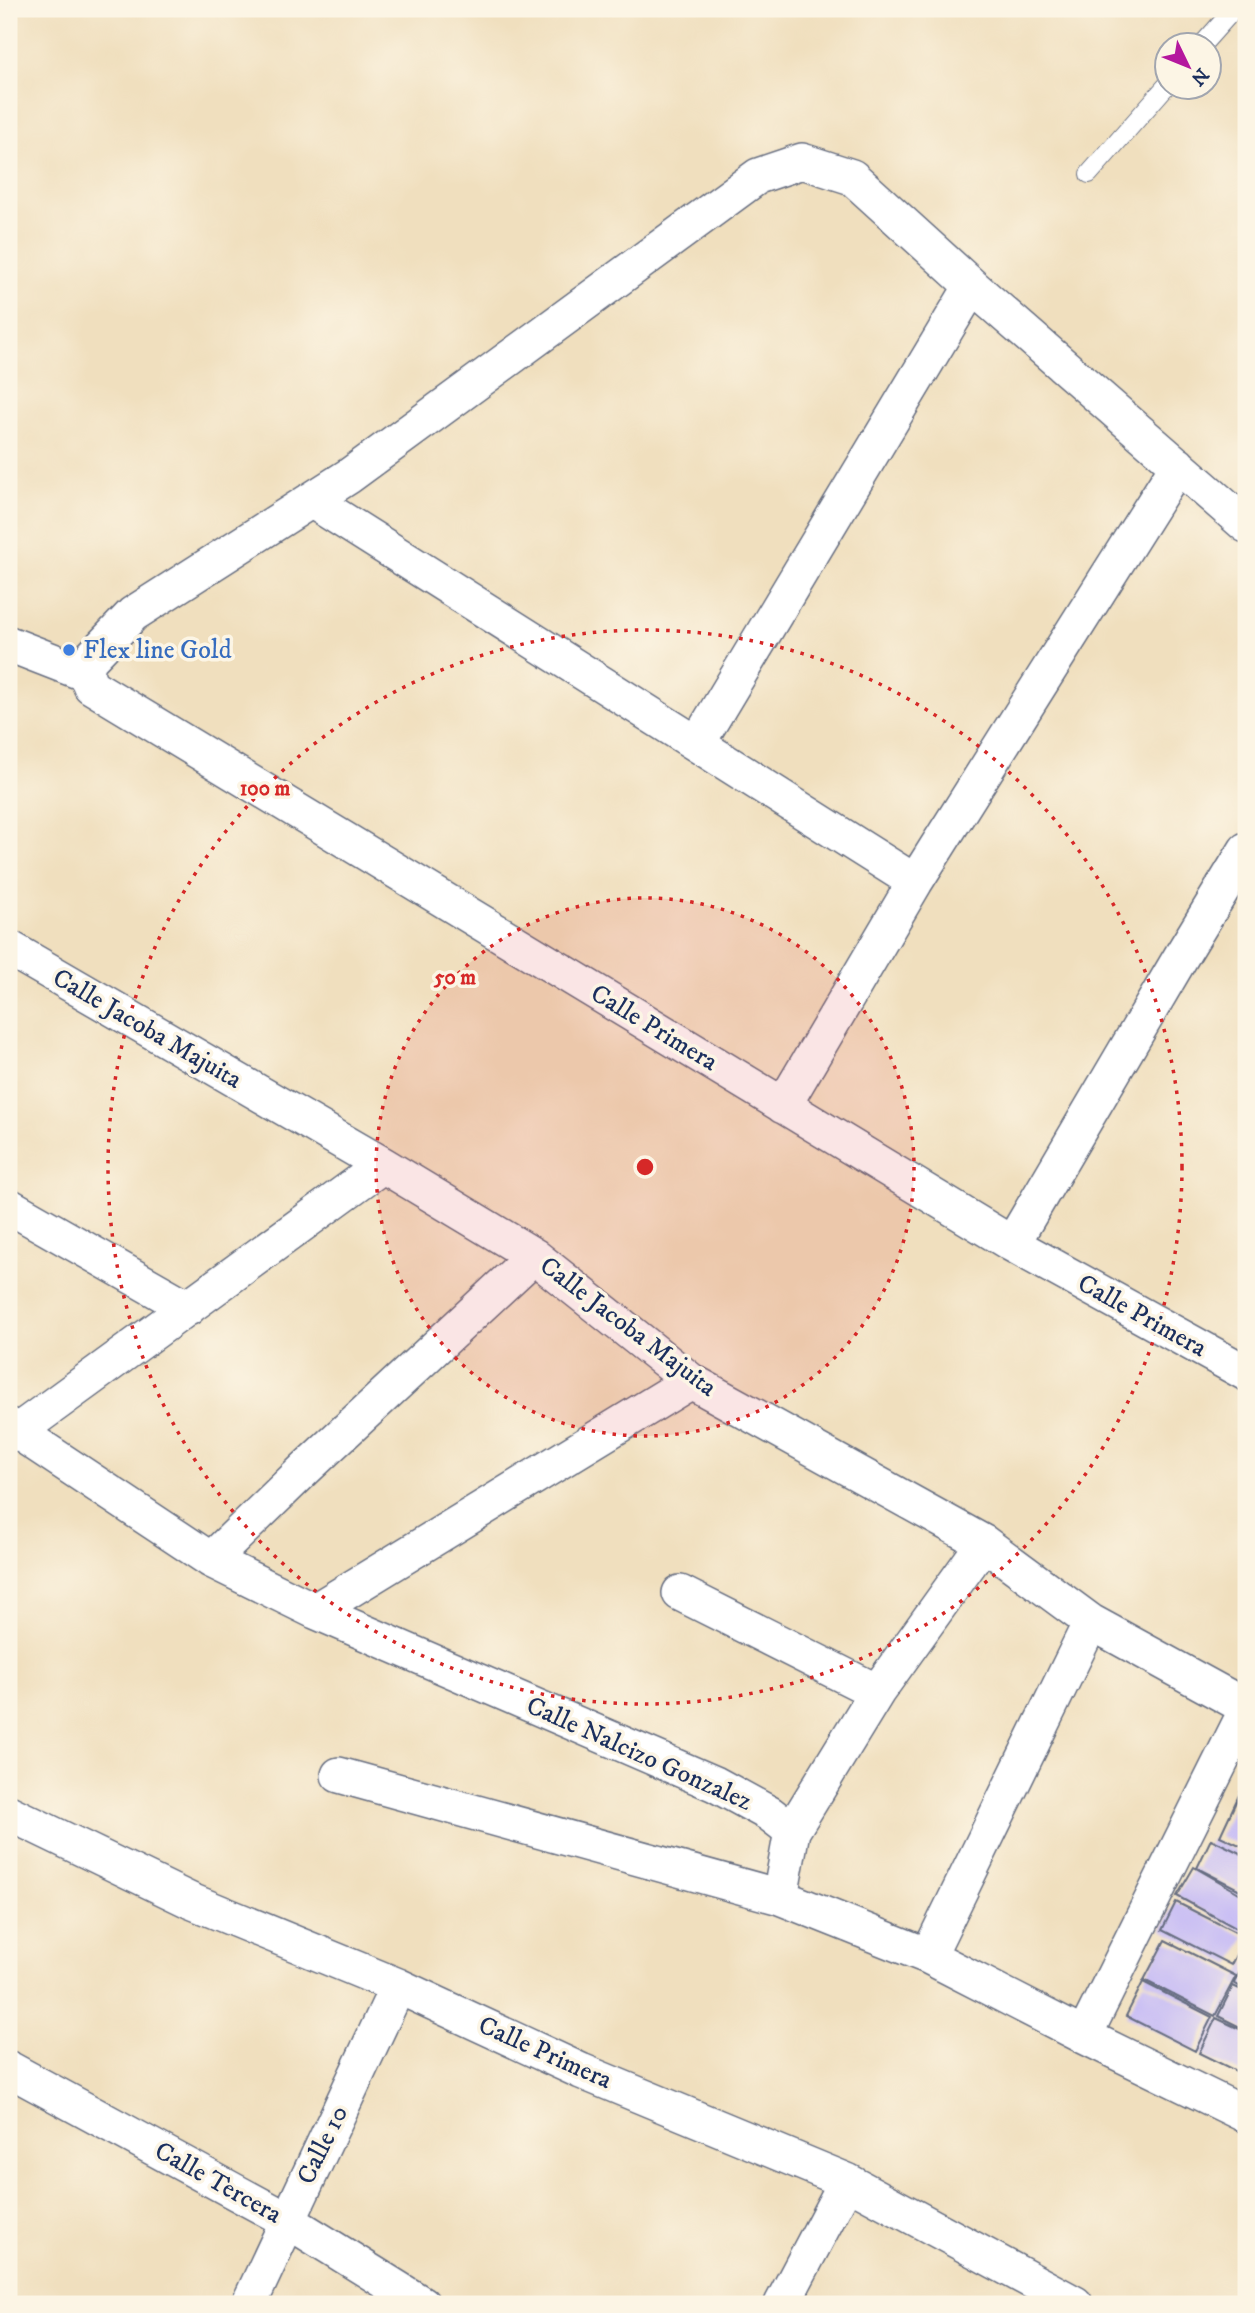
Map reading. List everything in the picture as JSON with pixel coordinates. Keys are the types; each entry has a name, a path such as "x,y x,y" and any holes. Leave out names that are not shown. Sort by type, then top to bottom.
{"street":[{"path":"9,644 87,667 133,614 349,476 758,176 802,161 852,177 972,286 1246,525"},
{"path":"697,744 972,286"},
{"path":"783,1106 915,882 1178,465"},
{"path":"311,500 915,882"},
{"name":"Calle Primera","path":"87,667 91,686 1012,1244 1246,1373"},
{"path":"1012,1244 1246,850"},
{"name":"Calle Jacoba Majuita","path":"9,948 534,1256 691,1381 984,1543 1091,1622 1246,1709"},
{"path":"13,1429 188,1308 383,1165"},
{"path":"9,1206 188,1308"},
{"path":"211,1560 534,1256"},
{"path":"315,1611 691,1381"},
{"name":"Calle Nalcizo Gonzalez","path":"13,1429 211,1560 315,1611 715,1784 771,1814 792,1831"},
{"path":"780,1897 792,1831 877,1692 984,1543"},
{"path":"680,1593 877,1692"},
{"path":"928,1956 1091,1622"},
{"path":"1084,2036 1246,1709"},
{"path":"339,1775 780,1897 928,1956 1246,2115"},
{"name":"Calle Primera","path":"9,1813 191,1901 398,1986 581,2071 847,2181 1075,2304"},
{"name":"Calle 10","path":"249,2304 398,1986"},
{"name":"Calle Tercera","path":"9,2069 287,2220 422,2304"},
{"path":"782,2304 847,2181"}],"lane":[{"path":"1214,32 1234,9"},
{"path":"1089,174 1154,100"}],"building":[{"path":"1246,1780 1246,1848 1220,1836"},
{"path":"1211,1839 1246,1856 1246,1893 1197,1868"},
{"path":"1194,1867 1246,1897 1246,1926 1243,1932 1177,1896"},
{"path":"1176,1902 1245,1937 1231,1965 1162,1930"},
{"path":"1165,1940 1236,1976 1215,2016 1144,1980"},
{"path":"1246,1960 1246,1990 1234,1983"},
{"path":"1143,1982 1212,2017 1195,2051 1126,2016"},
{"path":"1233,1986 1246,1992 1246,2030 1218,2016"},
{"path":"1216,2018 1246,2032 1246,2076 1199,2053"}],"place":[{"name":"Flex line Gold","path":"69,650"}]}
